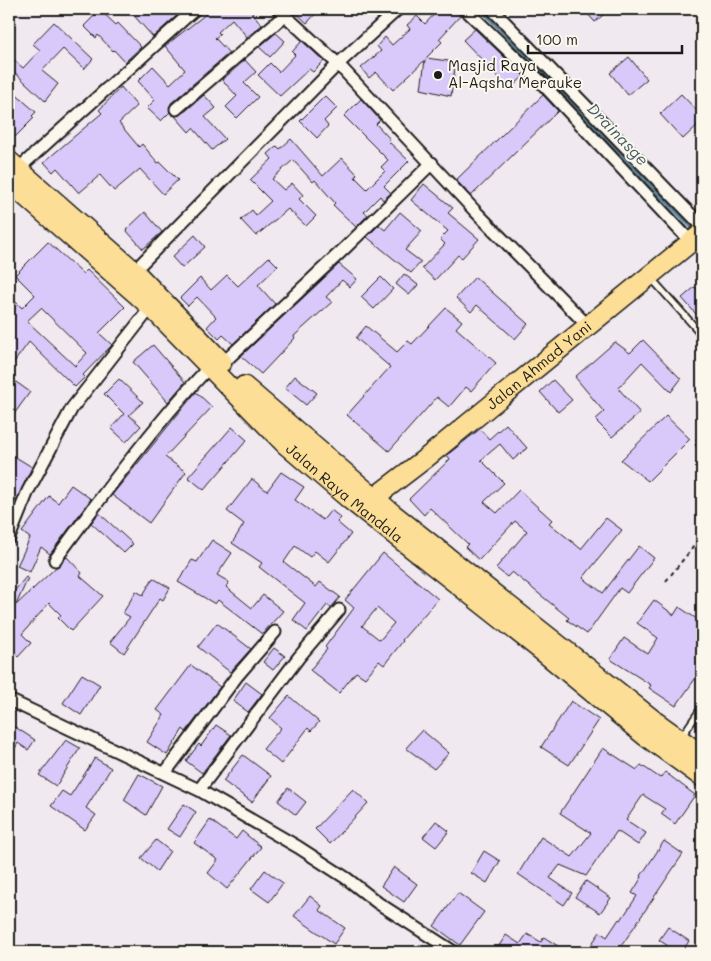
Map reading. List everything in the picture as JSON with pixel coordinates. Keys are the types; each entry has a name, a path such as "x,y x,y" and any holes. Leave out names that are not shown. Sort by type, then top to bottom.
{"highway":[{"name":"Jalan Raya Mandala","path":"12,171 151,307 354,482 369,503 650,729 702,777"},
{"name":"Jalan Raya Mandala","path":"31,191 134,271 216,365"},
{"name":"Jalan Ahmad Yani","path":"369,503 588,326 697,235"},
{"name":"Jalan Raya Mandala","path":"650,729 679,740 702,756"}],"street":[{"path":"12,171 195,9"},
{"path":"134,271 338,64 398,9"},
{"path":"465,9 697,235"},
{"path":"492,9 697,235"},
{"path":"176,109 282,12 338,64 432,162 475,211 588,326"},
{"path":"55,560 131,457 168,411 346,247 432,162"},
{"path":"9,538 28,491 72,408 151,307"},
{"path":"199,790 299,657 339,610"},
{"path":"165,773 237,676 275,632"},
{"path":"9,700 199,790 323,862 378,903 454,952"}],"lane":[{"path":"649,276 702,335"},
{"path":"679,740 702,707"}],"path":[{"path":"702,430 695,443 702,455"},
{"path":"666,581 702,536"}],"building":[{"path":"128,9 184,9 153,37"},
{"path":"202,9 249,9 262,25 247,37 232,19 218,32 220,34 215,38 229,53 171,103 170,112 161,121 147,108 155,100 138,81 153,66 170,84 185,70 165,46 206,14"},
{"path":"292,9 320,9 307,23"},
{"path":"439,9 452,9 460,16 439,39 442,42 426,58 456,62 451,96 421,89 425,60 393,90 376,72 369,78 361,68 381,51 377,46 385,37 392,45 410,29 407,25 417,16 425,24"},
{"path":"583,9 610,9 595,22"},
{"path":"100,10 116,25 118,23 141,47 125,62 98,35 96,38 84,26"},
{"path":"54,22 93,59 84,69 63,49 42,71 58,84 45,101 9,67 9,55 23,68 40,50 33,44"},
{"path":"475,29 524,76 510,89 463,40"},
{"path":"276,33 285,41 270,57 259,47"},
{"path":"302,41 324,61 313,72 309,69 280,96 258,75 270,63 279,72 295,55 292,52"},
{"path":"629,57 647,79 628,95 610,73"},
{"path":"245,60 256,72 244,83 258,97 237,118 226,107 237,96 222,80"},
{"path":"121,87 137,106 119,123 139,147 142,144 158,163 160,162 178,180 163,194 140,169 114,191 100,175 79,193 57,168 53,172 44,162 102,113 99,110"},
{"path":"13,92 36,112 32,116 34,118 14,138 9,132 9,97"},
{"path":"681,94 702,116 702,121 683,139 660,114"},
{"path":"204,95 216,108 205,117 225,139 212,150 193,128 189,132 175,116 181,115"},
{"path":"543,95 558,111 471,196 456,180"},
{"path":"325,96 337,108 324,121 328,126 317,138 300,121"},
{"path":"361,99 380,120 376,124 390,139 388,141 409,161 384,186 391,193 383,200 380,196 364,212 368,215 356,227 333,205 335,203 315,180 313,182 293,160 272,179 284,190 292,183 303,195 299,199 316,216 306,226 288,209 256,236 241,220 252,210 256,215 271,201 250,180 272,159 268,154 277,146 280,149 291,139 323,176 342,158 357,174 355,177 367,189 385,171 381,167 388,160 344,116"},
{"path":"424,184 453,208 448,213 479,239 462,258 458,255 435,280 422,268 445,244 440,239 448,231 411,200"},
{"path":"145,212 162,232 143,249 126,230"},
{"path":"400,212 422,231 405,250 421,262 411,273 367,237 379,225 385,230"},
{"path":"195,235 205,247 182,268 172,257"},
{"path":"48,242 83,274 87,270 125,307 99,333 112,345 83,375 85,377 75,387 29,342 9,369 9,295 22,308 35,295 15,275","holes":["41,308 87,353 75,366 27,321"]},
{"path":"269,257 278,266 258,285 275,304 233,344 223,335 219,339 207,327 216,317 197,297 188,306 180,298 200,278 211,290 227,275 238,286"},
{"path":"339,264 357,279 350,287 342,280 326,297 332,302 294,336 295,338 261,374 241,356"},
{"path":"404,274 418,285 409,295 396,284"},
{"path":"381,277 393,289 374,309 361,297"},
{"path":"475,277 528,324 515,339 477,305 471,312 456,298"},
{"path":"695,287 702,295 702,321 682,298"},
{"path":"446,308 462,321 456,328 496,363 471,391 466,387 449,407 437,397 389,451 347,415 390,367 356,338 366,326 397,352 408,341 412,344"},
{"path":"643,340 681,379 671,392 642,362 618,388 640,413 612,437 595,420 604,412 575,377 615,342 630,353"},
{"path":"153,345 185,382 168,402 133,362"},
{"path":"295,376 317,393 306,405 285,388"},
{"path":"9,377 30,392 9,421"},
{"path":"119,379 143,402 129,415 141,426 126,442 111,428 124,414 104,394"},
{"path":"553,380 572,400 558,412 540,392"},
{"path":"196,392 212,407 165,457 186,472 149,523 112,495"},
{"path":"666,416 690,439 648,481 621,460"},
{"path":"506,424 527,448 513,460 500,444 481,460 504,483 484,502 497,513 519,490 552,520 549,523 581,549 606,518 622,530 583,578 603,593 639,546 654,558 627,593 620,588 587,634 567,620 569,618 512,572 507,577 496,568 527,531 515,521 479,560 465,547 468,544 430,508 424,515 409,499 450,459 447,455 480,429 489,439"},
{"path":"232,427 247,440 204,490 188,477"},
{"path":"9,453 32,467 16,501 9,498"},
{"path":"281,472 304,487 295,500 323,520 331,510 341,518 337,522 351,534 329,562 315,551 310,557 295,546 284,562 316,587 320,582 340,597 331,608 327,605 307,631 293,620 305,603 259,567 262,563 232,543 244,524 227,511 252,479 267,491"},
{"path":"71,485 91,499 50,554 41,547 30,572 17,566 30,538 22,532 49,496 58,503"},
{"path":"99,513 133,544 124,553 91,523"},
{"path":"212,540 232,553 217,575 229,582 226,587 252,608 263,595 283,611 262,634 218,600 215,604 178,582 192,560 197,562"},
{"path":"383,553 438,599 402,640 384,665 379,661 365,678 356,672 339,693 310,670 327,649 325,647 354,608 345,600","holes":["377,608 394,623 380,640 362,626"]},
{"path":"67,557 82,573 80,576 103,596 71,631 58,618 61,615 49,603 22,634 31,643 18,657 15,654 9,668 9,647 14,641 9,635 9,597 26,577 28,578 16,605"},
{"path":"153,578 170,588 163,600 160,598 124,653 110,642 130,617 123,613 136,591 143,595"},
{"path":"654,600 674,615 679,607 697,619 702,612 702,669 676,706 649,688 651,685 610,659 624,638 648,654 658,638 637,623"},
{"path":"217,623 251,649 230,672 198,647"},
{"path":"274,648 285,656 273,670 263,662"},
{"path":"191,665 220,687 186,732 183,729 167,755 147,742 164,715 157,710"},
{"path":"82,674 100,685 81,715 63,703"},
{"path":"246,682 262,694 248,712 233,701"},
{"path":"289,696 319,722 311,731 308,728 281,764 263,749 281,728 270,718"},
{"path":"571,701 599,720 569,765 541,747"},
{"path":"9,723 35,740 28,750 18,743 9,759"},
{"path":"216,725 231,735 202,773 186,761 199,744 201,746"},
{"path":"422,730 449,753 434,769 406,748"},
{"path":"66,740 80,748 56,786 39,775"},
{"path":"603,748 637,770 641,765 660,778 665,772 695,795 675,824 661,814 665,809 643,795 626,820 646,833 638,845 617,831 586,876 560,865 550,878 572,893 564,905 518,874 541,837 572,857 591,833 560,813"},
{"path":"243,755 271,776 252,802 223,781"},
{"path":"95,758 111,768 86,808 96,815 85,830 51,806 62,791 70,796"},
{"path":"139,774 162,786 146,815 124,800"},
{"path":"288,788 306,802 296,815 278,801"},
{"path":"353,789 368,803 330,844 315,829"},
{"path":"184,804 196,812 180,837 167,829"},
{"path":"210,820 236,839 242,831 261,847 227,889 208,873 218,860 194,843"},
{"path":"436,821 449,831 436,847 423,837"},
{"path":"156,840 170,851 157,871 141,858"},
{"path":"664,841 683,854 624,942 616,952 586,952 600,932 607,937 619,919 621,920 637,896 632,893 641,876"},
{"path":"484,851 500,861 487,883 471,873"},
{"path":"394,867 417,884 404,902 381,886"},
{"path":"265,870 283,883 269,902 251,889"},
{"path":"586,881 611,898 600,913 575,897"},
{"path":"458,893 484,912 460,945 434,926"},
{"path":"310,896 322,906 319,910 345,928 334,944 294,916"},
{"path":"668,927 689,941 682,952 677,952 659,940"},
{"path":"527,934 541,942 544,937 567,952 495,952 506,935 520,944"}],"waterway":[{"name":"Drainasge","path":"480,9 695,231"},
{"name":"Drainasge","path":"630,167 687,228"}],"place":[{"name":"Masjid Raya Al-Aqsha Merauke","path":"438,75"}]}
